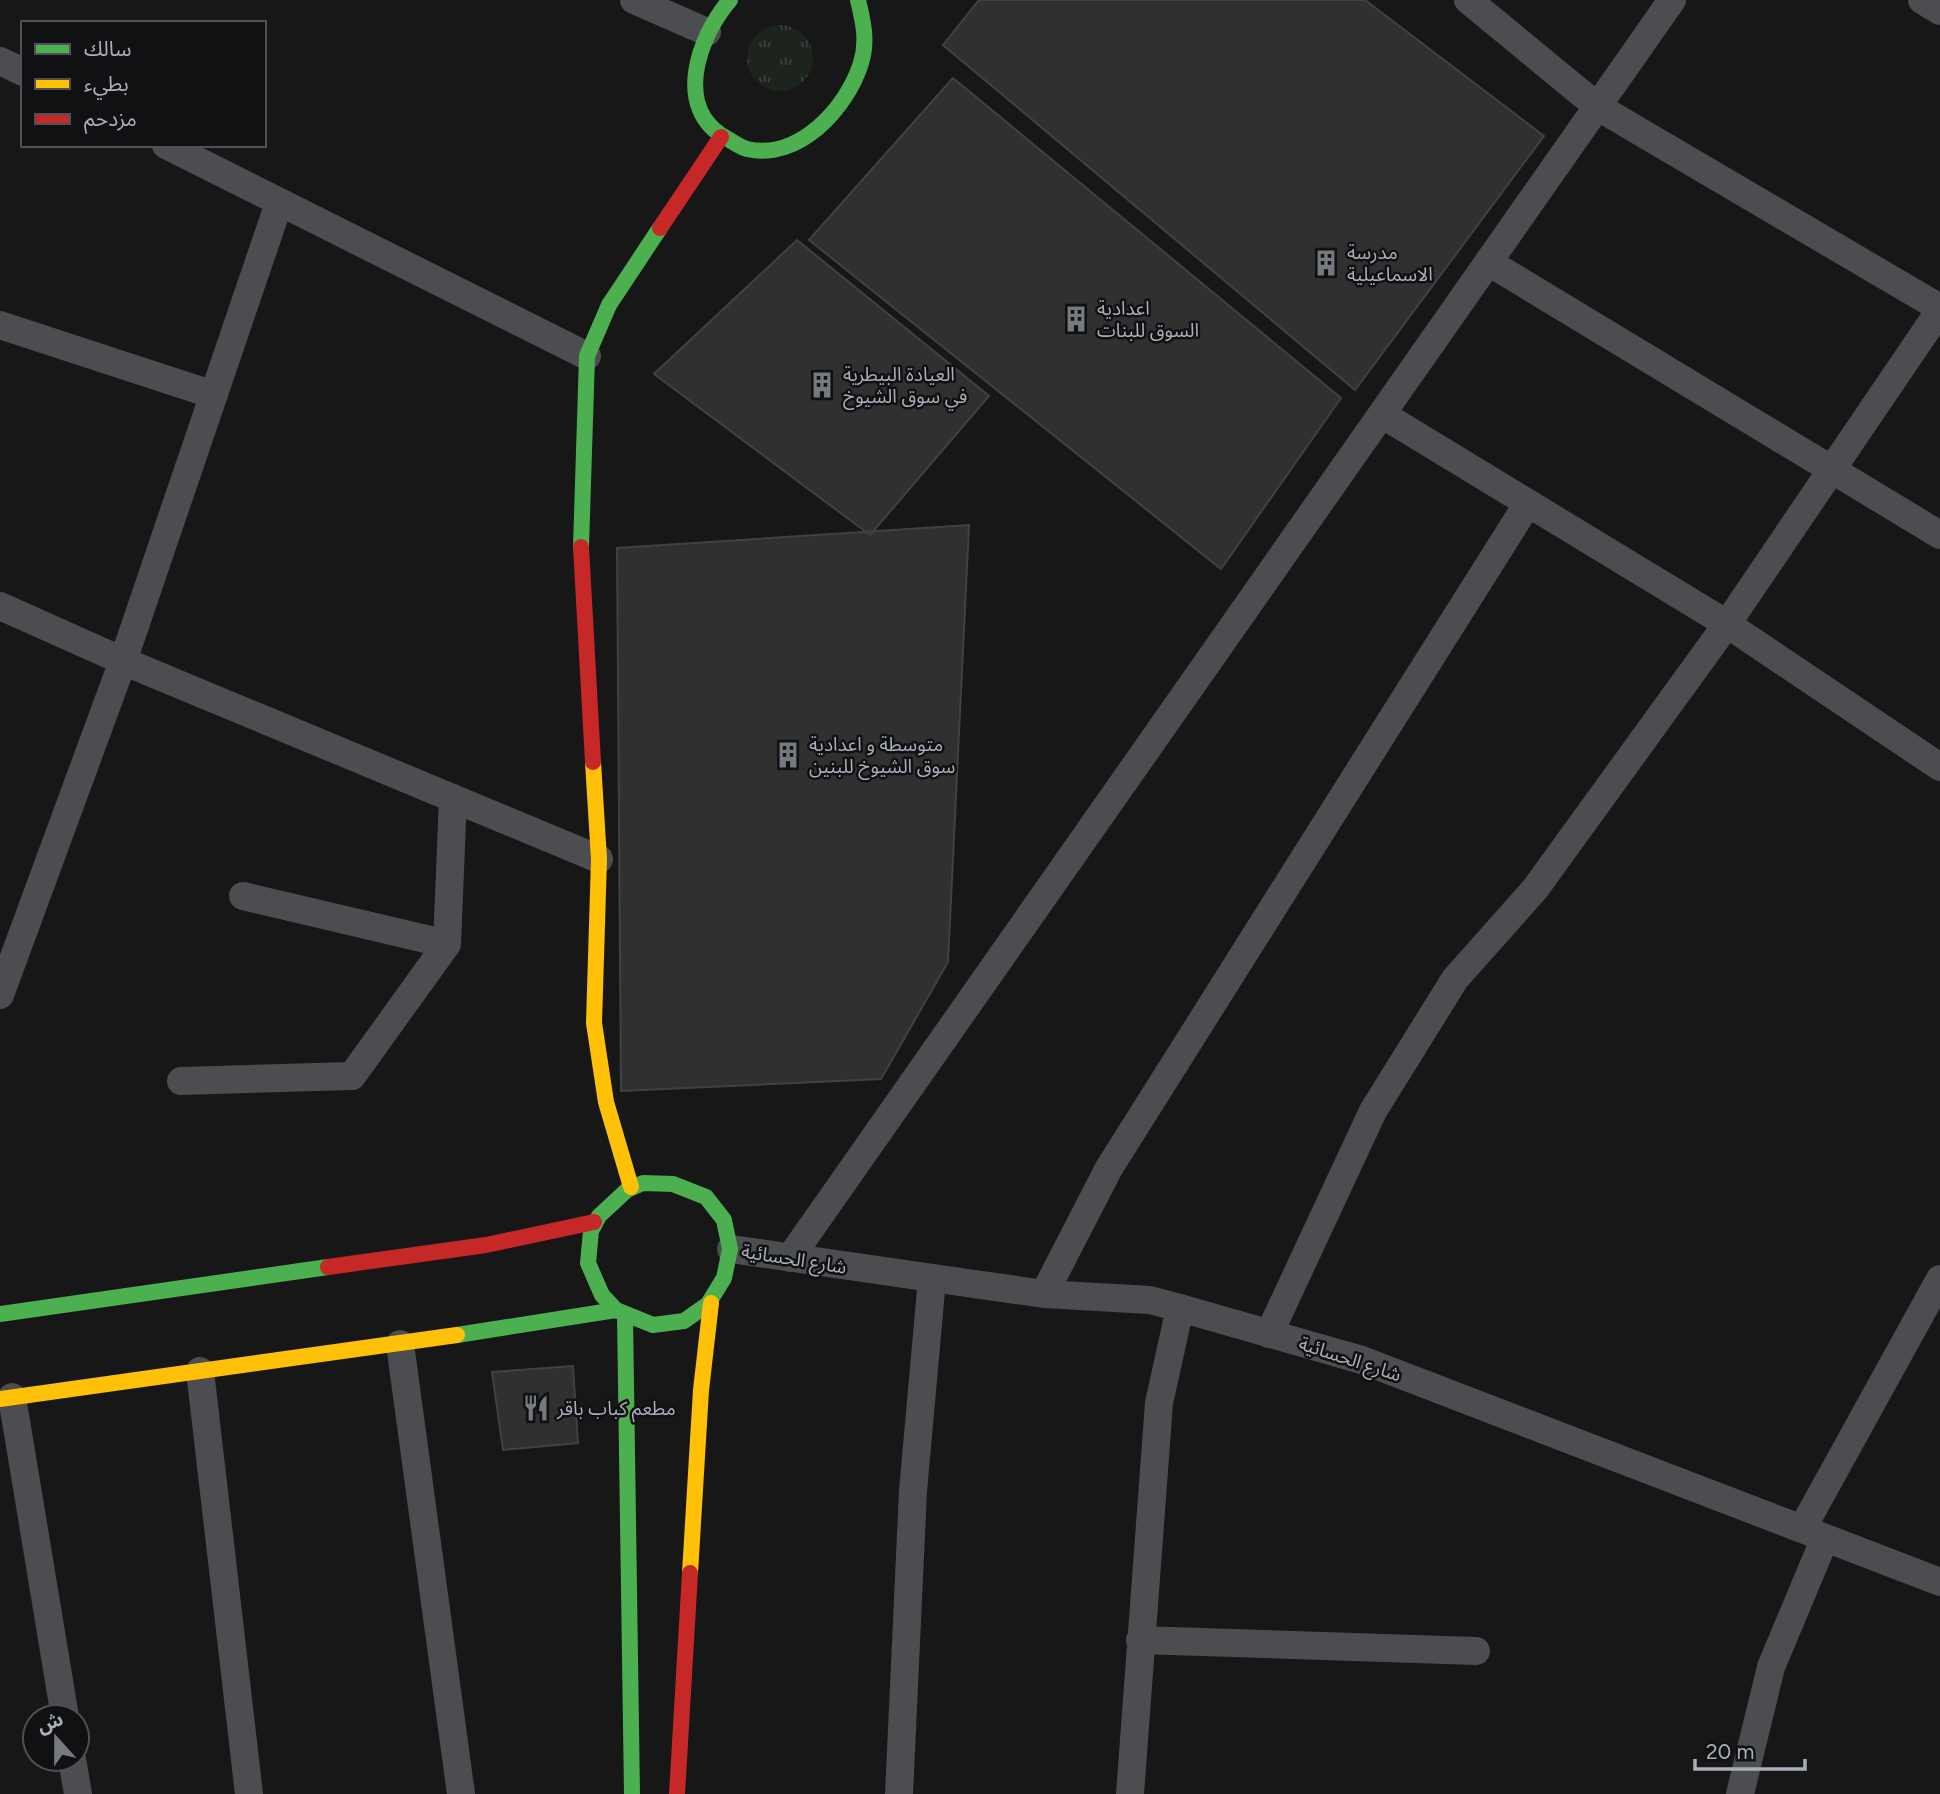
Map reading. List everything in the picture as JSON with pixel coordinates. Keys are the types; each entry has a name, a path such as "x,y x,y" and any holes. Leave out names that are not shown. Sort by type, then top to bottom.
{"street":[{"path":"634,0 707,32"},
{"path":"730,0 707,32 698,54 695,88 700,110 721,137 752,149 775,148 807,136 834,113 855,84 865,51 866,28 858,0"},
{"path":"1269,1334 1373,1111 1455,979 1535,889 1727,624 1940,309 1598,107 1468,0"},
{"path":"790,1258 1672,0"},
{"path":"1922,0 1940,10"},
{"path":"0,61 21,71"},
{"path":"631,1187 606,1102 594,1023 599,859 580,539 587,356 609,305 721,137"},
{"path":"170,147 587,356"},
{"path":"0,995 123,661 279,203"},
{"path":"1490,263 1940,535"},
{"path":"0,325 214,395"},
{"path":"1382,415 1727,624 1940,766"},
{"path":"1044,1294 1110,1168 1528,503"},
{"path":"0,606 123,661 599,859"},
{"path":"181,1082 352,1076 447,944 453,799"},
{"path":"243,896 447,944"},
{"path":"658,1181 685,1185 709,1200 724,1222 731,1249 727,1278 711,1303 692,1317 670,1324 647,1324 620,1313 602,1297 592,1280 588,1241 594,1222 609,1202 631,1187 658,1181"},
{"path":"0,1314 486,1245 594,1222"},
{"name":"شارع الحسائية","path":"731,1249 1044,1294 1150,1300 1180,1308 1362,1360 1940,1582"},
{"path":"899,1794 913,1491 932,1279"},
{"path":"1740,1794 1771,1667 1813,1533 1940,1279"},
{"path":"677,1794 701,1390 711,1303"},
{"path":"1130,1794 1159,1403 1180,1308"},
{"path":"62,1703 6,1398 620,1313"},
{"path":"620,1313 632,1794"},
{"path":"400,1344 461,1794"},
{"path":"200,1371 249,1794"},
{"path":"1140,1640 1476,1651"},
{"path":"74,1773 78,1794"}],"green space":[{"path":"780,25 793,28 803,35 810,45 813,58 810,71 803,81 793,88 780,91 767,88 757,81 750,71 747,58 750,45 757,35 767,28"}],"building":[{"name":"مدرسة الاسماعيلية","path":"979,0 1365,0 1544,136 1355,390 943,45"},
{"name":"اعدادية السوق للبنات","path":"953,78 1341,398 1221,569 809,240"},
{"name":"العيادة البيطرية في سوق الشيوخ","path":"797,240 989,396 870,535 654,374"},
{"name":"متوسطة و اعدادية سوق الشيوخ للبنين","path":"969,525 948,962 881,1079 621,1091 617,548"},
{"name":"مطعم كباب باقر","path":"573,1366 578,1443 503,1450 492,1372"}],"traffic: fast":[{"path":"730,0 708,33 701,53 696,72 700,110 711,126 728,139 747,149 766,151 785,147 802,139 818,127 845,97 863,55 864,31 858,0"},
{"path":"581,547 587,356 609,305 660,228"},
{"path":"457,1335 616,1310 653,1325 684,1321 708,1304 724,1278 730,1249 724,1220 706,1197 673,1184 643,1183 627,1190 599,1216 591,1231 588,1263 602,1295 616,1310"},
{"path":"0,1314 328,1267"},
{"path":"625,1316 632,1794"}],"traffic: slow":[{"path":"593,762 599,859 594,1023 606,1102 631,1187"},
{"path":"690,1573 701,1390 711,1303"},
{"path":"0,1399 457,1335"}],"traffic: jam":[{"path":"660,228 721,137"},
{"path":"581,547 593,762"},
{"path":"328,1267 486,1245 594,1222"},
{"path":"677,1794 690,1573"}],"place":[{"name":"مدرسة الاسماعيلية","path":"1326,263"},
{"name":"اعدادية السوق للبنات","path":"1076,319"},
{"name":"العيادة البيطرية في سوق الشيوخ","path":"822,385"},
{"name":"متوسطة و اعدادية سوق الشيوخ للبنين","path":"788,755"},
{"name":"مطعم كباب باقر","path":"536,1408"}]}
